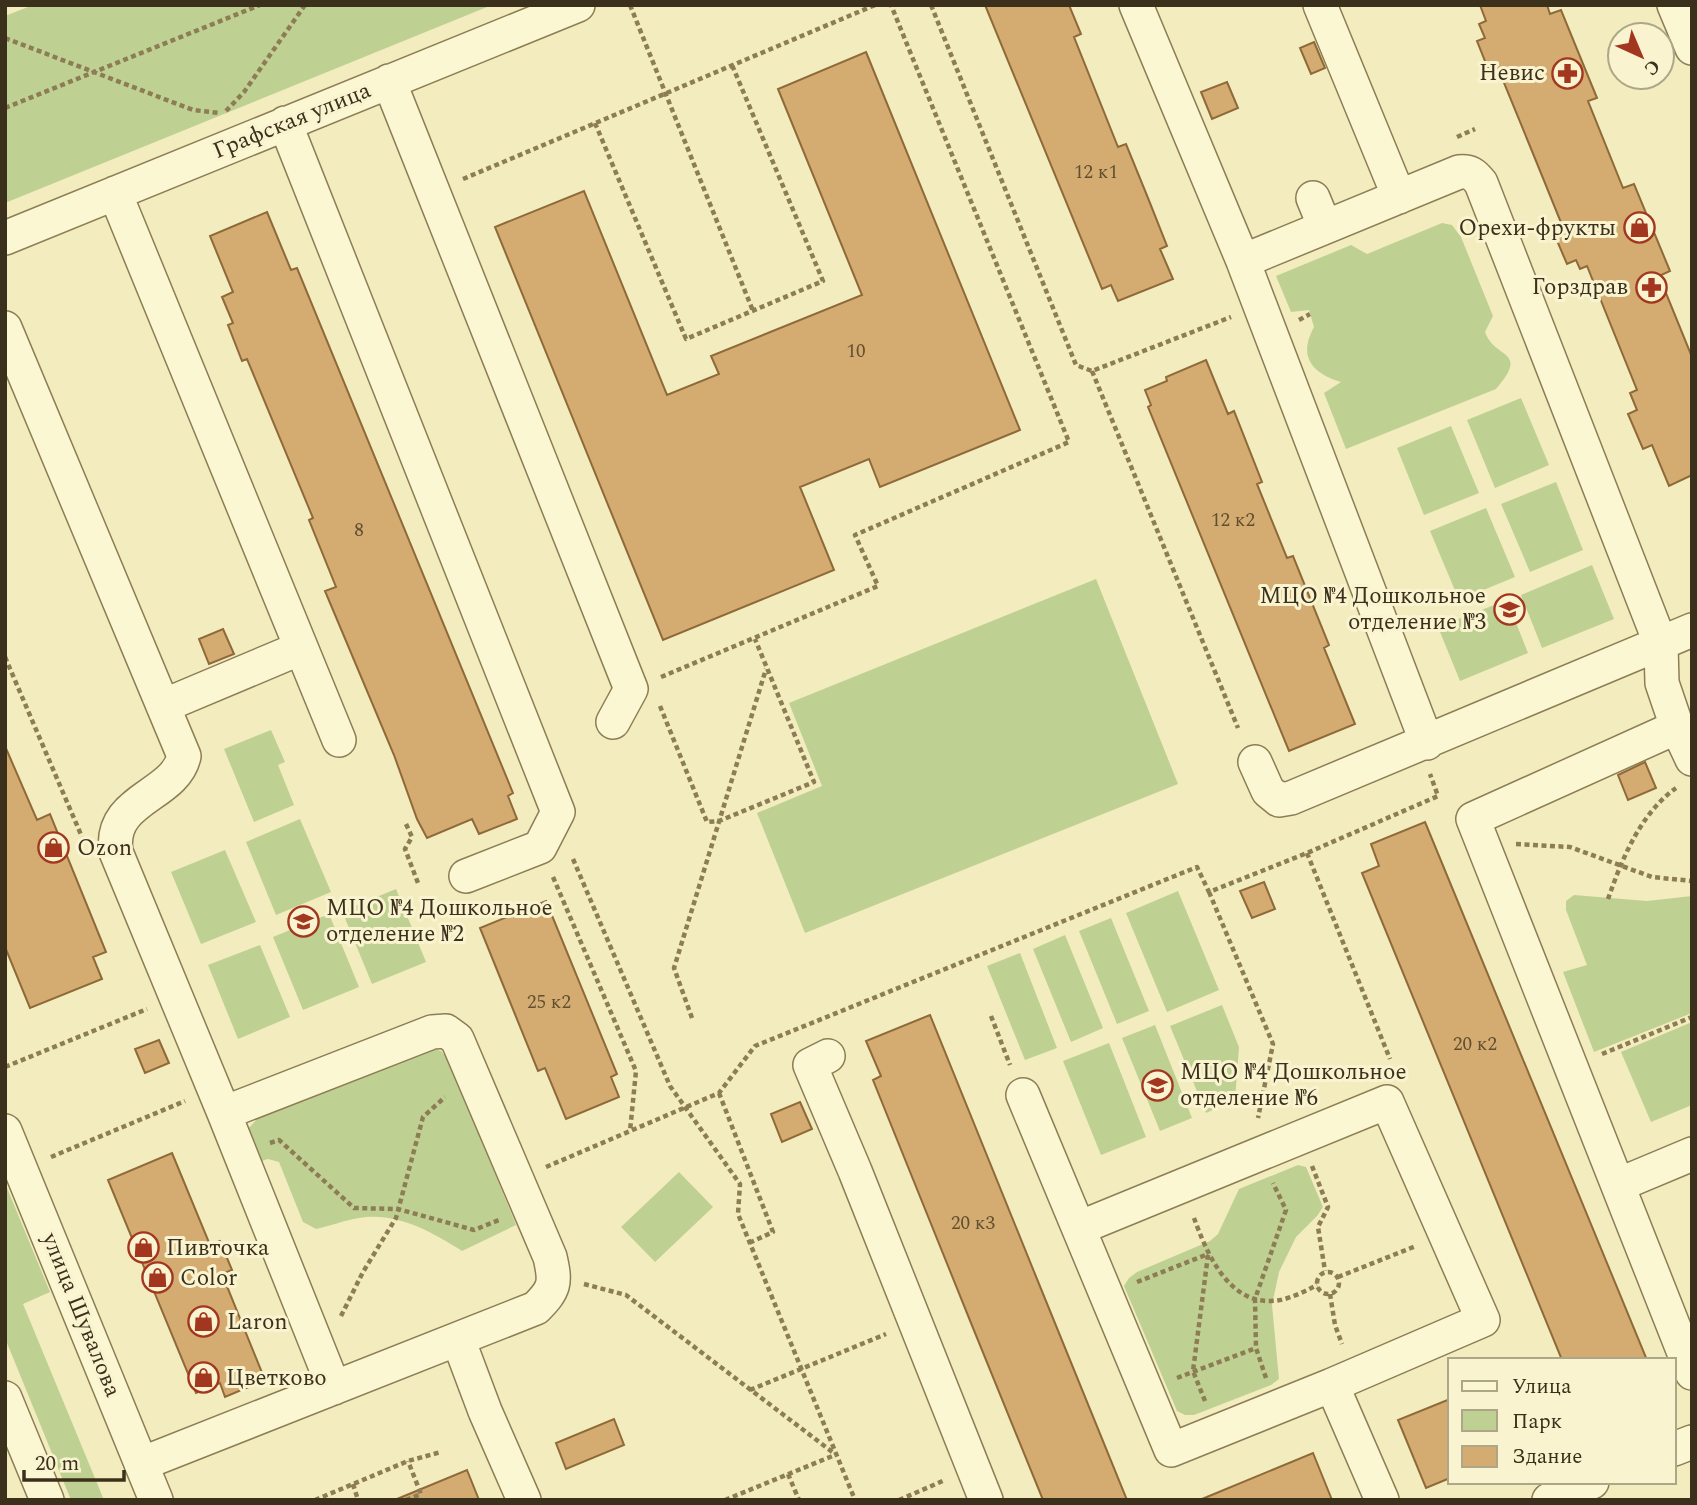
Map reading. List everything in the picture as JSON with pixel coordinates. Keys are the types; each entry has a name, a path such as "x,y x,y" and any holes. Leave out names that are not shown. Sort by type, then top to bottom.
{"street":[{"name":"Графская улица","path":"5,238 578,5"},
{"path":"1136,5 1243,261 1428,758"},
{"path":"1320,5 1399,197"},
{"path":"1674,5 1692,48"},
{"path":"389,81 640,685 613,722"},
{"path":"285,123 558,812 554,848 466,876"},
{"path":"1243,261 1319,212 1399,197 1459,172 1468,171 1481,183 1661,645 1662,683 1677,727 1686,772"},
{"path":"115,193 339,740"},
{"path":"5,328 184,755 182,765 173,776 130,809 114,837 116,852 334,1388"},
{"path":"1255,762 1268,791 1279,800 1428,758 1692,630"},
{"path":"163,706 301,648"},
{"path":"1677,727 1473,818 1692,1373"},
{"path":"141,1464 536,1308 550,1294 555,1278 550,1257 457,1039 446,1031 432,1032 224,1113"},
{"path":"828,1056 810,1065 986,1500"},
{"path":"1019,1086 1171,1450 1483,1320 1387,1102 1079,1228"},
{"name":"улица Шувалова","path":"5,1131 156,1500"},
{"path":"1618,1185 1692,1154"},
{"path":"458,1339 485,1411 524,1500"},
{"path":"1332,1385 1382,1500"},
{"path":"5,1398 47,1500"},
{"path":"1676,1448 1692,1441"},
{"path":"1549,1500 1587,1484"}],"path":[{"path":"5,108 260,5"},
{"path":"5,38 193,110 224,114 244,92 305,5"},
{"path":"630,5 753,311"},
{"path":"462,179 875,5"},
{"path":"755,639 814,782 719,821 707,822 640,685 878,586 855,535 1069,442 891,5"},
{"path":"930,5 1076,365 1093,371 1235,315"},
{"path":"594,123 686,339 753,311 823,281 732,65"},
{"path":"1451,139 1475,129"},
{"path":"1093,371 1238,728"},
{"path":"5,657 86,846"},
{"path":"692,1018 674,968 767,667"},
{"path":"1209,892 1438,796 1428,758"},
{"path":"1608,899 1620,865 1643,824 1686,772"},
{"path":"407,824 412,837 405,849 418,883"},
{"path":"1485,850 1501,843 1570,847 1652,877 1692,881"},
{"path":"554,848 670,1086 740,1184 738,1214 855,1500"},
{"path":"554,848 636,1071 630,1130"},
{"path":"1307,853 1390,1059"},
{"path":"536,1171 719,1093 755,1046 1197,867 1273,1044 1256,1125"},
{"path":"5,1067 154,1007"},
{"path":"991,1016 1019,1086"},
{"path":"1570,1067 1692,1017"},
{"path":"340,1319 363,1272 396,1218 423,1117 455,1090"},
{"path":"719,1093 774,1232 749,1243"},
{"path":"40,1161 192,1098"},
{"path":"240,1154 279,1140 354,1208 398,1209 474,1230 529,1207"},
{"path":"1308,1156 1328,1208 1318,1227 1325,1272"},
{"path":"1267,1380 1256,1348 1255,1299 1286,1210 1273,1181"},
{"path":"1192,1213 1208,1254 1227,1283 1255,1299 1273,1301 1293,1296 1317,1285"},
{"path":"1338,1277 1428,1241"},
{"path":"1134,1283 1208,1254"},
{"path":"1206,1403 1193,1371 1208,1254"},
{"path":"1325,1272 1335,1273 1338,1277 1339,1288 1330,1294 1324,1293 1317,1285 1318,1277 1325,1272"},
{"path":"555,1278 626,1295 835,1455"},
{"path":"1330,1294 1335,1325 1343,1348"},
{"path":"750,1390 894,1330"},
{"path":"1171,1381 1256,1348"},
{"path":"315,1500 408,1461 441,1452"},
{"path":"725,1500 835,1455"},
{"path":"406,1500 421,1494 408,1461"},
{"path":"788,1474 799,1500"},
{"path":"900,1500 914,1497 951,1477"},
{"path":"353,1484 359,1500"}],"green space":[{"path":"33,5 492,5 5,203 5,16"},
{"path":"1442,223 1452,225 1461,237 1493,316 1485,332 1490,341 1507,356 1510,367 1496,389 1346,449 1324,393 1341,382 1322,374 1310,362 1307,347 1314,327 1309,310 1291,312 1276,276 1351,245 1367,254"},
{"path":"1521,398 1549,465 1495,488 1467,420"},
{"path":"1451,426 1479,493 1424,515 1397,448"},
{"path":"1556,482 1583,550 1530,572 1501,504"},
{"path":"1486,508 1515,577 1459,600 1430,531"},
{"path":"1592,565 1614,619 1542,648 1521,595"},
{"path":"1096,579 1178,784 805,933 757,813 822,786 789,703"},
{"path":"1507,600 1528,653 1460,681 1438,627"},
{"path":"271,730 285,762 278,765 294,805 254,822 224,749"},
{"path":"300,819 331,892 276,915 246,842"},
{"path":"225,850 256,922 201,944 171,872"},
{"path":"396,889 426,962 372,984 342,911"},
{"path":"1178,891 1219,990 1167,1012 1126,913"},
{"path":"1574,895 1647,901 1692,896 1692,1013 1594,1052 1563,972 1587,965 1566,910 1566,901"},
{"path":"329,914 359,987 303,1010 273,937"},
{"path":"1111,918 1149,1011 1117,1024 1079,931"},
{"path":"1065,935 1103,1028 1071,1042 1033,949"},
{"path":"260,945 290,1017 238,1039 208,965"},
{"path":"1020,953 1057,1048 1025,1060 987,966"},
{"path":"1222,1005 1239,1047 1235,1100 1206,1113 1170,1026"},
{"path":"1692,1022 1692,1105 1651,1122 1621,1052"},
{"path":"1155,1025 1192,1118 1160,1131 1122,1038"},
{"path":"1109,1043 1146,1137 1101,1155 1063,1061"},
{"path":"427,1047 441,1051 449,1060 516,1225 462,1251 425,1230 387,1218 359,1218 316,1229 303,1222 279,1162 268,1159 255,1163 248,1129 260,1116"},
{"path":"1298,1165 1306,1167 1323,1207 1296,1237 1279,1272 1272,1305 1279,1379 1271,1385 1194,1415 1185,1415 1177,1411 1124,1286 1137,1272 1210,1241 1218,1234 1239,1189"},
{"path":"679,1172 713,1207 655,1262 621,1227"},
{"path":"5,1183 50,1292 23,1304 104,1500 71,1500 5,1338"}],"building":[{"path":"985,5 1069,5 1081,34 1074,37 1118,147 1126,144 1167,246 1160,249 1173,279 1118,301 1111,285 1102,289"},
{"path":"1480,5 1547,5 1550,14 1561,10 1597,98 1588,101 1623,188 1634,184 1670,271 1659,276 1692,357 1692,475 1669,486 1652,445 1643,449 1628,414 1637,410 1630,393 1637,390 1587,266 1580,269 1576,260 1567,264 1552,229 1562,225 1500,73 1491,76 1477,41 1485,38 1479,24 1486,21"},
{"path":"1314,42 1325,68 1311,74 1300,48"},
{"path":"866,52 1020,430 880,487 869,459 800,487 834,570 663,640 495,227 584,191 667,395 719,374 711,356 862,295 778,89"},
{"path":"1227,82 1238,108 1212,119 1201,92"},
{"path":"267,212 291,270 297,268 513,793 508,796 517,819 479,834 472,819 427,838 417,819 394,755 325,591 336,587 309,520 313,518 247,359 242,361 228,325 233,323 222,297 233,292 210,236"},
{"path":"1206,360 1228,414 1234,411 1262,482 1257,484 1287,558 1293,556 1329,645 1324,648 1355,724 1289,751 1148,407 1151,405 1145,390 1167,381 1166,377"},
{"path":"223,629 234,654 209,664 199,639"},
{"path":"5,746 37,820 50,814 106,952 93,957 102,979 30,1008 5,947"},
{"path":"1645,762 1656,788 1628,800 1618,775"},
{"path":"1425,822 1646,1358 1561,1358 1362,873 1379,866 1371,844"},
{"path":"1264,882 1275,909 1252,918 1240,891"},
{"path":"546,901 617,1074 611,1077 619,1097 566,1119 545,1068 538,1071 480,928"},
{"path":"930,1015 1127,1500 1043,1500 971,1323 873,1080 881,1076 866,1041"},
{"path":"159,1040 169,1063 145,1073 135,1049"},
{"path":"800,1102 812,1129 782,1142 771,1114"},
{"path":"172,1153 210,1245 220,1241 232,1270 222,1274 265,1380 225,1397 220,1383 196,1393 108,1180"},
{"path":"1448,1400 1448,1479 1426,1488 1398,1420"},
{"path":"614,1419 624,1445 566,1469 556,1443"},
{"path":"1313,1453 1332,1500 1202,1500 1202,1499"},
{"path":"467,1470 479,1500 397,1500 397,1499"}],"place":[{"name":"Невис","path":"1568,73"},
{"name":"Орехи-фрукты","path":"1639,228"},
{"name":"Горздрав","path":"1651,287"},
{"name":"МЦО №4 Дошкольное отделение №3","path":"1509,609"},
{"name":"Ozon","path":"54,848"},
{"name":"МЦО №4 Дошкольное отделение №2","path":"303,921"},
{"name":"МЦО №4 Дошкольное отделение №6","path":"1157,1085"},
{"name":"Пивточка","path":"143,1248"},
{"name":"Color","path":"157,1278"},
{"name":"Laron","path":"204,1322"},
{"name":"Цветково","path":"203,1378"}]}
